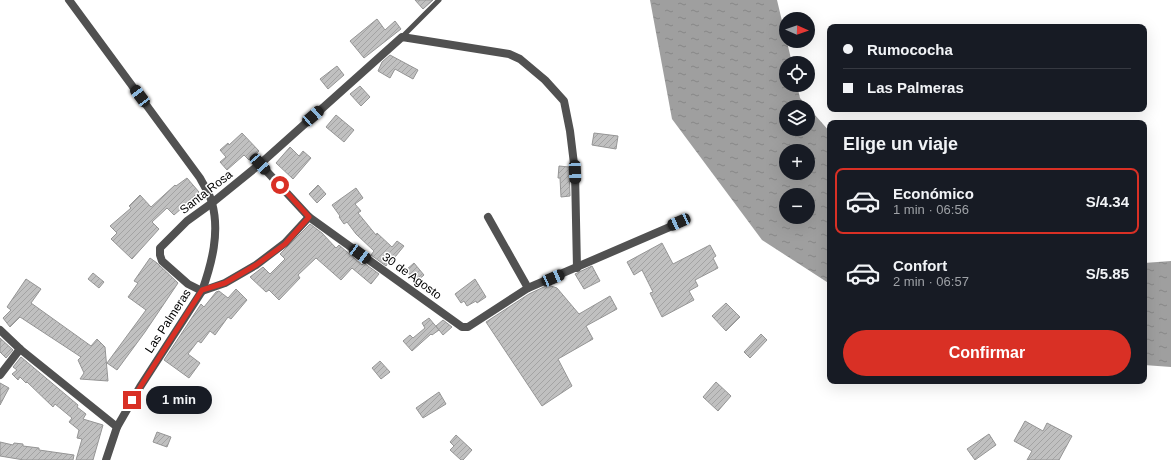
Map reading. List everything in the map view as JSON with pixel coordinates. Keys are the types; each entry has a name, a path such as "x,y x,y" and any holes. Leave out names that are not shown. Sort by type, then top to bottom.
{"street":[{"path":"69,0 196,173 206,189 212,203 215,222 215,243 208,274 202,290"},
{"path":"402,37 509,54 520,59 545,80 564,102 570,131 575,172 577,268"},
{"name":"Santa Rosa","path":"202,290 188,284 162,261 160,248 187,221 260,164 402,37"},
{"name":"30 de Agosto","path":"260,164 309,217 462,327 468,327 528,288"},
{"name":"Las Palmeras","path":"106,460 117,428 140,387 202,290 225,283 256,265 285,244 309,217"},
{"path":"488,217 528,288 577,268 679,222"},
{"path":"0,330 20,349 117,428"},
{"path":"0,375 20,349"}],"lane":[{"name":"Santa Rosa","path":"402,37 439,0"}],"water":[{"path":"650,0 777,0 780,12 779,48 788,48 790,56 779,56 779,92 799,92 802,100 779,100 779,136 815,136 815,115 827,129 827,282 762,240 672,119"},
{"path":"1171,261 1171,367 1147,365 1147,263"}],"building":[{"path":"415,0 433,0 423,9"},
{"path":"377,19 385,30 395,21 401,29 364,58 350,41"},
{"path":"390,55 418,70 413,79 395,69 390,78 378,71 382,62"},
{"path":"337,66 344,75 328,89 320,79"},
{"path":"360,86 370,97 361,106 350,94"},
{"path":"336,115 354,130 344,142 326,127"},
{"path":"242,133 259,151 249,160 244,155 227,170 220,162 226,157 220,150 228,143 229,145"},
{"path":"594,133 618,136 616,149 592,145"},
{"path":"290,147 299,156 303,151 311,158 293,179 276,163"},
{"path":"559,166 569,167 570,196 561,197 560,178 558,178"},
{"path":"187,178 199,192 174,215 167,208 152,222 159,229 132,259 111,239 117,233 110,226 131,208 129,206 140,195 151,207 175,185 176,186"},
{"path":"318,185 326,194 317,203 309,194"},
{"path":"356,188 363,198 355,204 361,211 358,213 376,235 377,233 392,247 397,241 404,246 386,266 371,255 374,251 356,234 347,222 344,224 332,205"},
{"path":"310,224 322,233 336,248 339,245 362,265 364,263 379,274 371,284 352,268 341,280 316,258 298,275 300,278 279,300 269,290 266,292 250,277 263,267 270,274 285,259 280,254"},
{"path":"662,243 673,264 710,245 716,256 713,258 718,268 695,280 698,286 689,291 694,300 662,317 650,293 653,292 642,270 634,275 627,262"},
{"path":"150,258 178,283 117,370 107,363 146,310 128,297 138,283 134,281"},
{"path":"414,263 424,275 416,282 406,270"},
{"path":"592,266 600,281 584,289 575,274"},
{"path":"93,273 104,282 99,288 88,279"},
{"path":"26,279 41,289 31,303 91,346 97,339 105,347 108,381 80,379 84,373 78,360 81,357 20,317 10,327 3,318 11,310 7,307"},
{"path":"475,279 486,297 477,303 476,301 467,306 464,301 461,303 455,294"},
{"path":"548,285 557,288 579,314 610,296 617,309 586,326 593,339 558,359 572,386 542,406 486,322 529,294"},
{"path":"236,289 247,300 231,319 228,317 215,335 210,331 201,343 198,341 188,354 200,363 189,378 164,360 201,304 204,307 216,292 219,291 228,298"},
{"path":"726,303 740,317 726,331 712,316"},
{"path":"429,318 439,330 432,335 431,334 412,351 403,341 410,335 413,338 425,328 422,323"},
{"path":"443,320 452,327 443,335 436,326"},
{"path":"761,334 767,340 750,358 744,352"},
{"path":"0,338 13,350 6,358 0,352"},
{"path":"21,357 78,405 77,407 86,414 83,419 103,425 93,460 76,460 82,439 77,438 79,430 69,422 72,418 55,404 53,407 27,382 26,383 20,377 18,380 12,374 17,370 13,367"},
{"path":"380,361 390,372 381,379 372,368"},
{"path":"716,382 731,396 718,411 703,397"},
{"path":"0,383 9,388 0,405"},
{"path":"439,392 446,404 423,418 416,408"},
{"path":"1025,421 1043,431 1047,423 1072,436 1059,460 1027,460 1032,451 1014,441"},
{"path":"157,432 171,437 167,447 153,442"},
{"path":"989,434 996,445 975,460 967,449"},
{"path":"456,435 472,450 463,460 461,460 450,450 454,446 450,442"},
{"path":"0,442 13,445 14,443 23,444 23,446 39,448 39,450 74,455 73,460 24,460 0,456"}],"route":[{"path":"132,400 202,290 236,278 256,265 285,244 309,217 280,185"}]}
